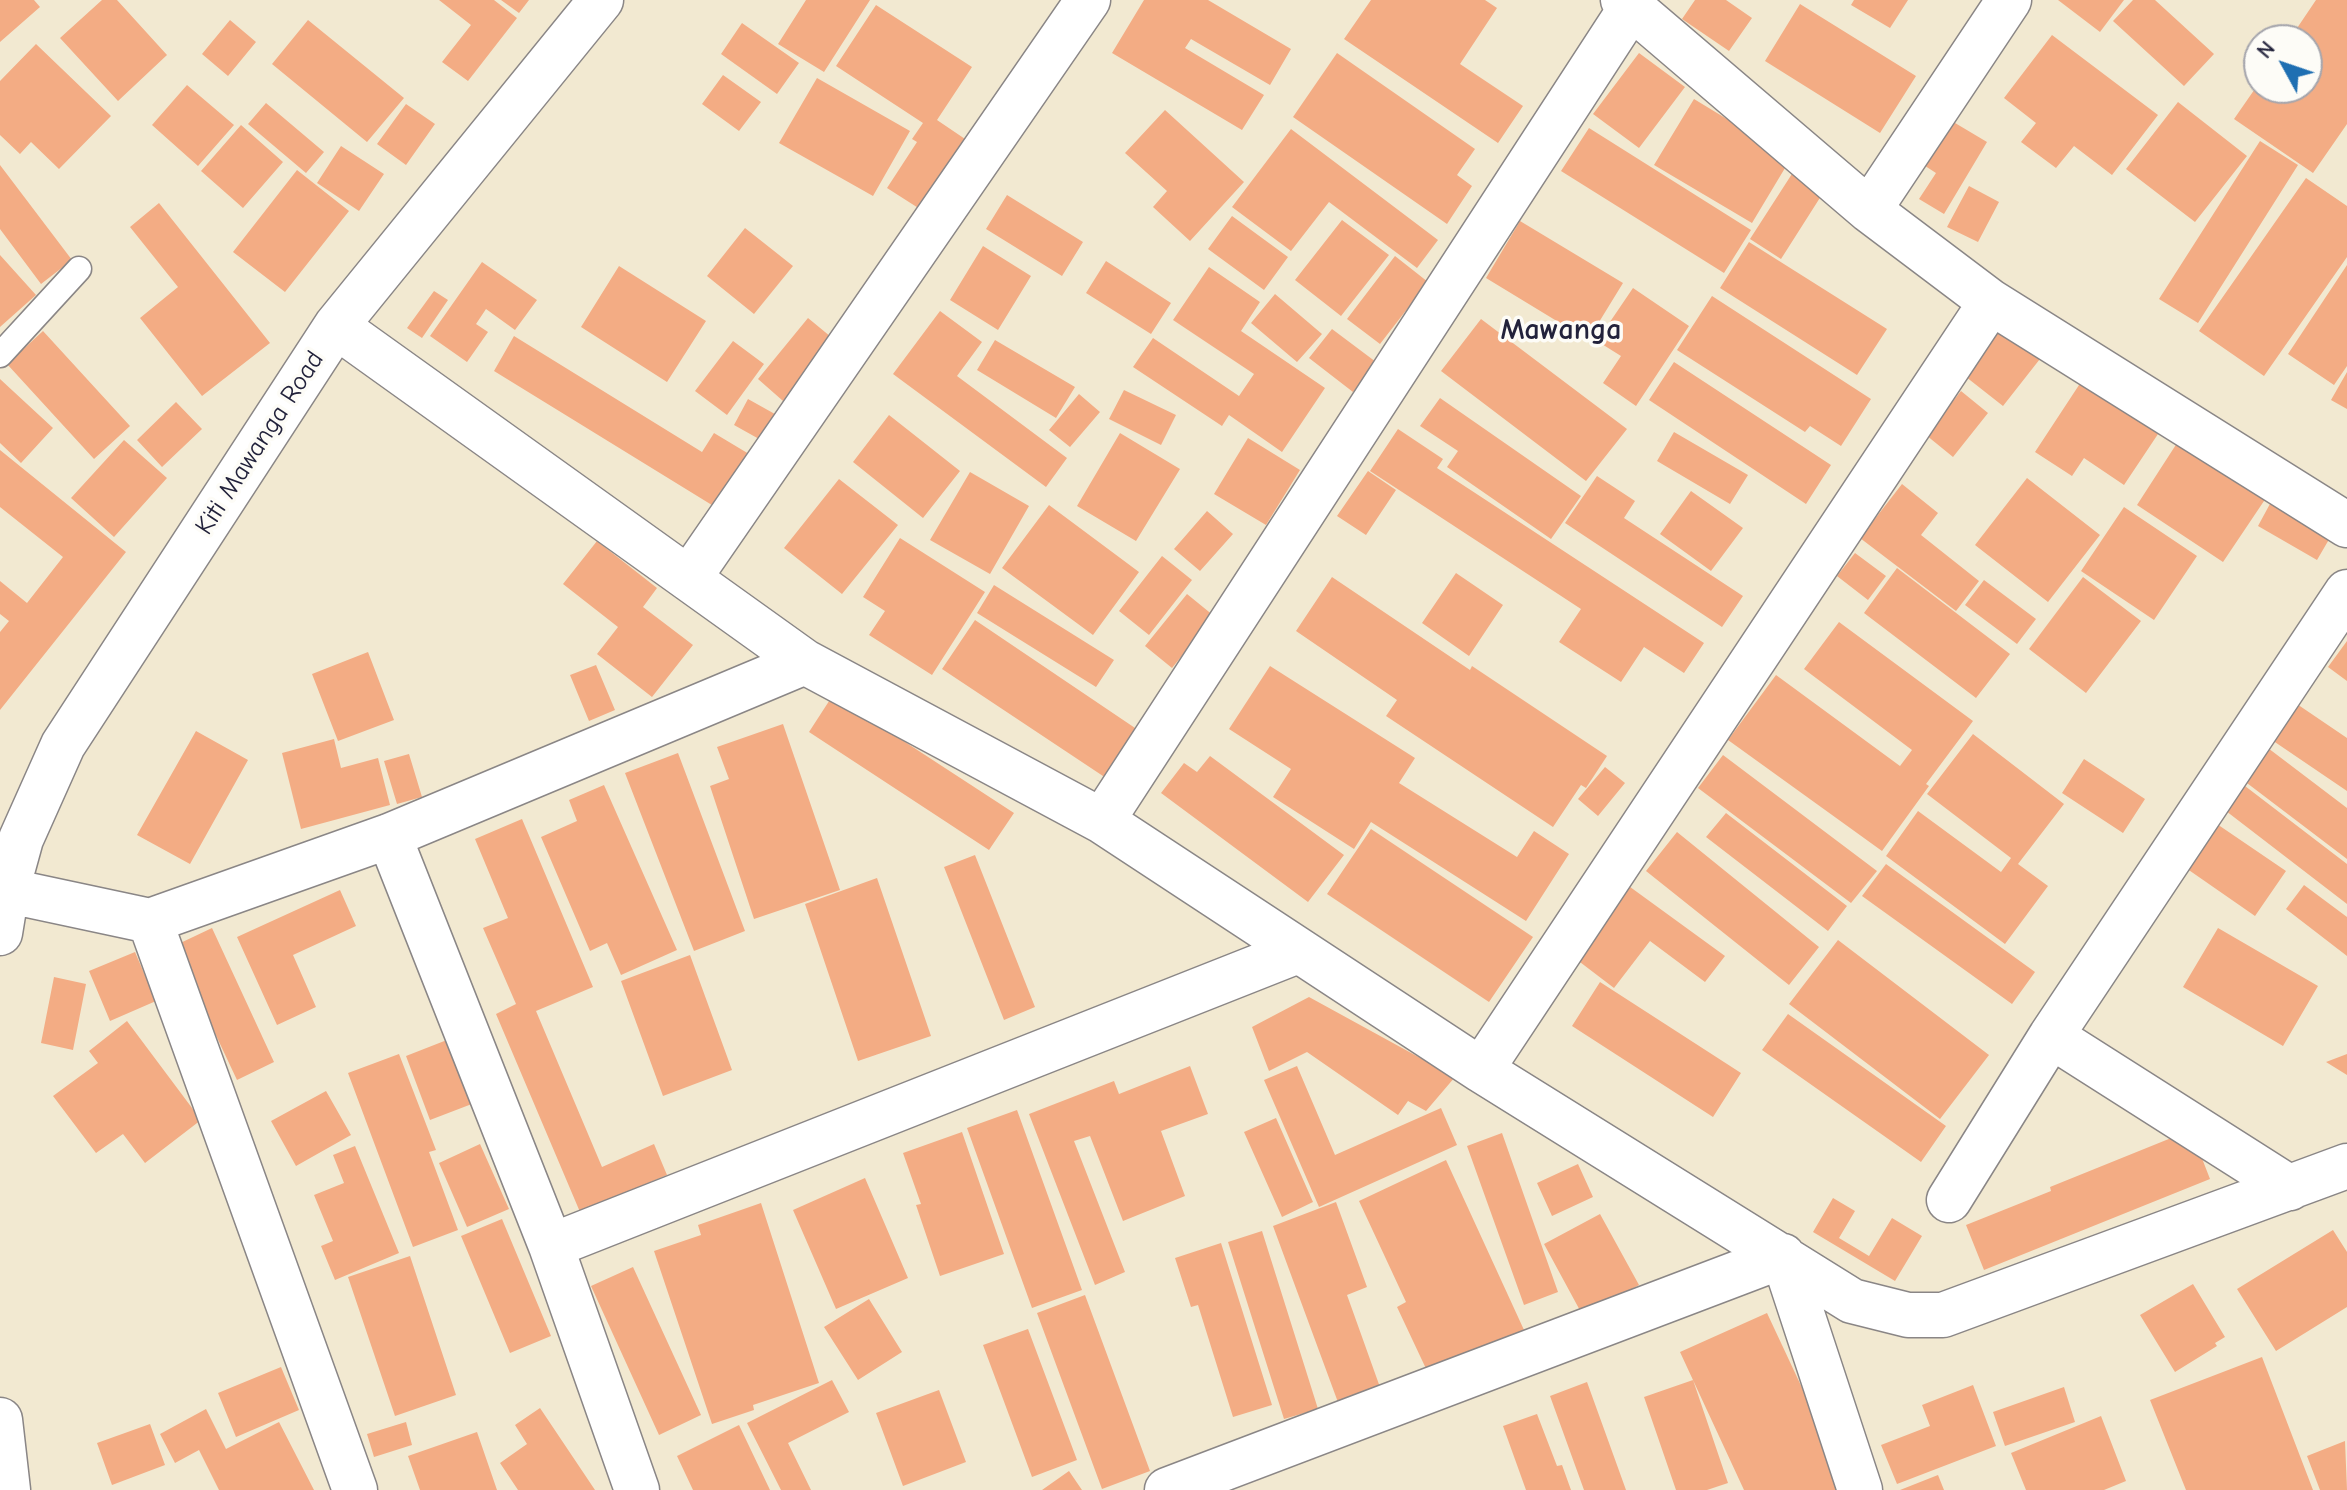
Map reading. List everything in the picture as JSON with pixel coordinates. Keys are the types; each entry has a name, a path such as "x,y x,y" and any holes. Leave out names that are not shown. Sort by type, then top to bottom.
{"street":[{"name":"Kiti Mawanga Road","path":"0,933 11,832 63,745 336,326 601,0"},
{"path":"689,578 1088,0"},
{"path":"1869,210 2009,0"},
{"path":"1102,821 1628,3 1869,210 1991,302 2347,525"},
{"path":"1481,1070 1991,302"},
{"path":"336,326 805,662 1102,821 1481,1070 1852,1301 1908,1315 1943,1315 2347,1166"},
{"path":"1949,1200 2051,1036 2347,592"},
{"path":"4,889 150,921 389,836 805,662"},
{"path":"389,836 551,1246 637,1490"},
{"path":"150,921 355,1490"},
{"path":"551,1246 1298,951"},
{"path":"2051,1036 2290,1188"},
{"path":"1167,1490 1783,1256"},
{"path":"1783,1256 1860,1490"},
{"path":"0,1420 8,1490"}],"lane":[{"path":"0,355 79,269"}],"building":[{"path":"0,0 34,0 40,7 0,42"},
{"path":"102,0 117,0 167,55 118,101 60,38"},
{"path":"439,0 494,0 517,18 468,81 442,62 471,25"},
{"path":"501,0 529,0 519,13"},
{"path":"806,0 870,0 824,72 778,44"},
{"path":"1144,0 1208,0 1291,49 1270,85 1191,39 1185,48 1264,95 1242,130 1112,53"},
{"path":"1371,0 1485,0 1497,8 1460,64 1523,106 1498,143 1344,39"},
{"path":"1695,0 1726,0 1752,18 1729,51 1682,19"},
{"path":"1854,0 1908,0 1890,28 1851,5"},
{"path":"2058,0 2124,0 2100,32"},
{"path":"2133,0 2155,0 2214,54 2184,86 2113,21"},
{"path":"2316,0 2347,0 2347,124 2313,173 2234,119 2244,104 2323,104 2323,24 2300,24"},
{"path":"1800,4 1916,76 1880,133 1765,61"},
{"path":"876,5 972,67 937,120 968,141 923,211 887,188 917,142 912,139 923,123 836,66"},
{"path":"230,20 256,42 228,76 202,54"},
{"path":"308,20 404,98 367,142 272,64"},
{"path":"742,23 799,63 777,94 721,54"},
{"path":"2052,35 2158,115 2112,175 2074,146 2056,168 2021,142 2036,123 2004,98"},
{"path":"36,44 111,116 59,169 31,142 20,154 0,135 0,81"},
{"path":"1337,53 1475,149 1457,175 1472,186 1447,224 1293,117"},
{"path":"1639,53 1685,87 1639,148 1593,114"},
{"path":"723,75 761,102 739,131 702,104"},
{"path":"817,78 910,131 873,196 779,143"},
{"path":"187,85 234,125 198,166 152,125"},
{"path":"1694,99 1791,158 1752,223 1654,165"},
{"path":"2178,102 2247,156 2195,222 2126,169"},
{"path":"266,103 324,152 306,173 248,124"},
{"path":"406,104 435,124 406,165 377,144"},
{"path":"1165,110 1244,182 1190,241 1153,207 1167,191 1125,153"},
{"path":"1945,117 1987,142 1944,214 1919,199 1936,173 1919,162"},
{"path":"241,125 283,162 243,208 201,171"},
{"path":"1589,128 1751,230 1724,273 1561,171"},
{"path":"1291,129 1438,240 1417,268 1329,202 1291,251 1232,207"},
{"path":"2260,141 2298,165 2198,323 2159,299"},
{"path":"341,146 384,174 359,211 317,183"},
{"path":"1799,163 1830,182 1781,259 1750,239"},
{"path":"0,165 72,260 41,284 0,229"},
{"path":"297,170 349,211 285,292 233,252"},
{"path":"2306,178 2347,206 2347,257 2264,376 2199,331"},
{"path":"1969,186 1999,202 1978,242 1947,227"},
{"path":"1007,195 1083,242 1062,276 986,229"},
{"path":"159,203 270,343 202,396 140,318 178,287 130,227"},
{"path":"1232,216 1288,257 1264,290 1208,249"},
{"path":"1342,220 1389,255 1341,316 1295,280"},
{"path":"1520,221 1623,283 1588,340 1486,278"},
{"path":"745,228 793,266 754,314 707,276"},
{"path":"1749,242 1887,329 1857,375 1720,288"},
{"path":"983,246 1031,276 998,330 950,300"},
{"path":"0,255 36,295 0,327"},
{"path":"1395,256 1428,282 1380,344 1347,319"},
{"path":"1106,261 1171,303 1151,334 1086,293"},
{"path":"482,262 537,300 515,330 486,309 476,324 488,332 467,362 430,336"},
{"path":"2347,265 2347,366 2334,385 2288,354"},
{"path":"619,266 706,321 667,382 581,327"},
{"path":"1209,267 1260,302 1241,331 1325,388 1282,452 1229,415 1222,426 1133,367 1153,338 1239,396 1254,374 1173,320"},
{"path":"1633,288 1689,326 1636,406 1603,383 1621,356 1597,341"},
{"path":"434,291 448,300 422,338 407,328"},
{"path":"1275,294 1322,334 1297,362 1251,323"},
{"path":"1712,296 1871,399 1841,446 1810,426 1805,432 1677,350"},
{"path":"940,311 982,342 957,376 1067,458 1046,487 893,374"},
{"path":"808,318 842,346 791,408 758,379"},
{"path":"2006,318 2047,350 2003,406 1961,373"},
{"path":"1481,319 1627,429 1586,481 1441,371"},
{"path":"1332,329 1376,362 1353,392 1309,358"},
{"path":"43,331 130,426 94,459 7,364"},
{"path":"514,336 702,452 714,433 754,457 720,510 494,371"},
{"path":"995,340 1075,387 1056,418 977,370"},
{"path":"733,341 764,364 727,415 695,391"},
{"path":"1674,362 1831,465 1806,504 1649,400"},
{"path":"2347,372 2347,409 2331,400"},
{"path":"0,379 53,428 21,463 0,443"},
{"path":"2081,382 2158,434 2124,485 2084,458 2072,476 2035,452"},
{"path":"1124,390 1176,415 1161,445 1109,419"},
{"path":"1961,391 1988,413 1953,457 1926,435"},
{"path":"1079,394 1100,412 1070,447 1049,430"},
{"path":"1440,398 1581,496 1551,539 1447,467 1458,451 1420,426"},
{"path":"748,399 782,418 768,444 734,425"},
{"path":"176,402 202,429 162,467 137,440"},
{"path":"889,415 960,471 923,518 853,462"},
{"path":"1398,429 1443,459 1437,468 1704,643 1684,673 1644,647 1621,682 1559,642 1581,609 1370,471"},
{"path":"1674,432 1748,475 1730,504 1657,461"},
{"path":"1120,433 1180,469 1136,541 1077,506"},
{"path":"1248,438 1300,470 1266,525 1214,494"},
{"path":"124,440 167,478 114,537 71,498"},
{"path":"2179,440 2266,498 2223,562 2137,505"},
{"path":"0,450 126,552 0,710 0,632 9,621 0,614 0,581 27,603 63,557 0,507"},
{"path":"1368,471 1396,490 1366,535 1337,516"},
{"path":"970,472 1029,506 990,574 930,540"},
{"path":"1597,476 1635,501 1624,518 1743,596 1722,627 1565,523"},
{"path":"2027,478 2100,535 2048,602 1975,545"},
{"path":"839,479 898,525 842,594 784,548"},
{"path":"1902,484 1938,513 1921,535 1979,581 1956,611 1860,538"},
{"path":"1691,491 1743,528 1711,571 1660,534"},
{"path":"2271,502 2331,536 2317,560 2258,526"},
{"path":"1049,505 1139,572 1093,635 1002,568"},
{"path":"2124,507 2197,556 2154,620 2081,571"},
{"path":"1207,511 1233,534 1200,571 1174,549"},
{"path":"900,538 985,592 932,675 869,635 885,611 863,597"},
{"path":"597,541 657,588 643,607 693,645 652,697 597,654 618,627 563,584"},
{"path":"1855,553 1886,576 1868,600 1837,576"},
{"path":"1162,556 1192,580 1149,635 1119,611"},
{"path":"1897,568 2010,654 1976,698 1864,613"},
{"path":"1456,573 1503,605 1469,656 1422,623"},
{"path":"1332,577 1470,670 1472,666 1607,756 1586,788 1581,785 1553,827 1386,716 1397,700 1296,631"},
{"path":"2083,577 2141,621 2086,693 2029,649"},
{"path":"1984,580 2036,619 2017,644 1965,605"},
{"path":"994,585 1114,660 1096,687 977,613"},
{"path":"1187,594 1214,616 1172,668 1145,646"},
{"path":"975,620 1138,730 1106,778 942,669"},
{"path":"1839,622 1973,721 1882,851 1728,740 1776,675 1900,766 1912,750 1804,669"},
{"path":"2347,641 2347,681 2328,667"},
{"path":"368,652 394,720 338,741 312,674"},
{"path":"596,665 615,710 589,721 570,675"},
{"path":"1270,666 1415,758 1399,783 1517,857 1534,831 1569,854 1526,921 1371,822 1354,849 1273,797 1291,769 1229,729"},
{"path":"833,695 1014,813 989,850 809,732"},
{"path":"2291,700 2347,738 2347,791 2266,736"},
{"path":"783,724 840,890 754,919 710,786 729,779 717,747"},
{"path":"196,731 248,760 190,864 137,835"},
{"path":"1973,734 2064,804 2018,864 2048,886 2005,944 1886,856 1918,811 2001,872 2011,858 1927,794"},
{"path":"334,739 341,768 378,758 390,805 301,829 282,753"},
{"path":"2264,745 2347,808 2347,859 2239,777"},
{"path":"678,753 745,931 694,951 625,773"},
{"path":"409,754 422,797 397,804 384,761"},
{"path":"1723,755 1877,871 1851,903 1698,788"},
{"path":"1210,756 1344,855 1308,902 1161,793 1184,763 1197,772"},
{"path":"2084,759 2145,799 2123,833 2062,793"},
{"path":"1605,767 1625,783 1598,816 1578,799"},
{"path":"604,785 677,950 621,975 607,943 590,951 541,837 577,821 569,800"},
{"path":"2245,786 2347,864 2347,904 2226,811"},
{"path":"1726,813 1847,906 1828,931 1706,837"},
{"path":"522,819 593,987 536,1011 602,1167 654,1144 667,1175 580,1212 496,1014 516,1004 483,928 508,918 475,839"},
{"path":"2214,822 2286,871 2255,916 2183,866"},
{"path":"1371,829 1533,937 1489,1002 1327,894"},
{"path":"1677,832 1819,947 1789,985 1646,871"},
{"path":"975,855 1035,1007 1004,1020 944,867"},
{"path":"1886,864 2035,972 2012,1004 1862,896"},
{"path":"877,878 931,1036 858,1061 805,904"},
{"path":"1626,884 1725,956 1705,982 1650,941 1614,988 1572,956"},
{"path":"2304,885 2347,917 2347,956 2286,909"},
{"path":"340,890 356,926 293,955 316,1007 277,1025 237,937"},
{"path":"212,928 274,1062 237,1080 174,946"},
{"path":"2218,928 2318,986 2283,1046 2183,987"},
{"path":"1838,940 1989,1055 1940,1119 1789,1004"},
{"path":"135,952 156,1001 110,1021 89,971"},
{"path":"690,955 732,1070 663,1096 621,981"},
{"path":"54,977 86,984 73,1050 41,1043"},
{"path":"1600,982 1741,1073 1713,1117 1572,1026"},
{"path":"1309,997 1455,1077 1426,1111 1408,1101 1398,1115 1307,1052 1269,1071 1252,1027"},
{"path":"1788,1014 1946,1126 1921,1162 1762,1050"},
{"path":"127,1021 201,1120 145,1163 123,1134 96,1153 53,1096 98,1063 89,1051"},
{"path":"452,1038 477,1102 430,1120 406,1056"},
{"path":"399,1054 436,1150 429,1152 458,1230 413,1247 348,1073"},
{"path":"2347,1054 2347,1075 2326,1062"},
{"path":"1190,1066 1208,1114 1161,1131 1185,1196 1123,1221 1090,1136 1074,1141 1125,1272 1095,1285 1029,1114 1114,1081 1119,1094"},
{"path":"1297,1066 1335,1155 1441,1108 1457,1145 1319,1207 1264,1080"},
{"path":"326,1091 351,1135 296,1166 271,1121"},
{"path":"1017,1110 1082,1290 1032,1308 967,1128"},
{"path":"1276,1118 1313,1202 1282,1217 1244,1132"},
{"path":"2191,1130 2210,1179 1984,1270 1966,1225"},
{"path":"962,1132 1004,1254 940,1276 916,1205 921,1204 903,1153"},
{"path":"1502,1133 1558,1292 1524,1305 1467,1146"},
{"path":"480,1144 509,1209 467,1227 439,1163"},
{"path":"355,1146 399,1253 335,1280 321,1246 333,1241 314,1195 344,1183 333,1155"},
{"path":"1446,1160 1524,1330 1429,1375 1397,1307 1406,1302 1359,1201"},
{"path":"1578,1164 1593,1197 1552,1216 1537,1183"},
{"path":"865,1178 908,1278 836,1309 793,1210"},
{"path":"1833,1198 1855,1211 1839,1238 1869,1256 1892,1218 1922,1236 1895,1281 1813,1232"},
{"path":"1336,1202 1367,1287 1347,1295 1381,1390 1339,1405 1273,1226"},
{"path":"761,1203 819,1383 753,1405 754,1410 712,1424 654,1251 701,1235 698,1225"},
{"path":"1600,1214 1639,1285 1583,1316 1544,1244"},
{"path":"502,1219 551,1336 510,1353 461,1236"},
{"path":"2333,1230 2347,1252 2347,1307 2276,1351 2237,1289"},
{"path":"1262,1231 1318,1409 1284,1419 1228,1242"},
{"path":"1221,1243 1272,1405 1233,1417 1198,1305 1191,1307 1175,1258"},
{"path":"410,1256 456,1395 395,1416 348,1277"},
{"path":"633,1267 701,1415 659,1435 591,1286"},
{"path":"2193,1284 2225,1337 2215,1343 2217,1346 2175,1372 2140,1315"},
{"path":"1085,1295 1150,1471 1102,1489 1037,1313"},
{"path":"869,1299 902,1352 858,1380 824,1327"},
{"path":"1767,1313 1848,1486 1840,1490 1744,1490 1680,1352"},
{"path":"1028,1329 1077,1460 1032,1477 983,1345"},
{"path":"2262,1357 2313,1490 2186,1490 2150,1400"},
{"path":"281,1367 299,1410 236,1437 218,1393"},
{"path":"832,1380 849,1412 788,1443 811,1490 781,1490 747,1423"},
{"path":"1693,1380 1728,1483 1707,1490 1676,1490 1644,1397"},
{"path":"1587,1382 1626,1490 1584,1490 1550,1396"},
{"path":"1973,1385 1996,1446 1897,1484 1881,1445 1930,1426 1922,1405"},
{"path":"2064,1387 2075,1422 2005,1446 1993,1412"},
{"path":"939,1390 966,1462 903,1486 876,1413"},
{"path":"540,1408 595,1490 518,1490 500,1463 527,1444 515,1425"},
{"path":"206,1409 226,1449 279,1422 314,1490 219,1490 199,1450 175,1463 160,1434"},
{"path":"1537,1414 1557,1466 1562,1465 1571,1490 1526,1490 1503,1426"},
{"path":"2101,1416 2126,1481 2104,1490 2026,1490 2011,1453"},
{"path":"406,1422 412,1445 374,1457 367,1434"},
{"path":"150,1424 165,1465 112,1485 97,1443"},
{"path":"739,1425 770,1490 693,1490 677,1456"},
{"path":"477,1432 497,1490 420,1490 408,1456"},
{"path":"2345,1441 2347,1490 2320,1490 2307,1456"},
{"path":"1069,1471 1082,1490 1042,1490"},
{"path":"1938,1475 1944,1490 1900,1490"}],"district":[{"name":"Mawanga","path":"1561,331"}]}
